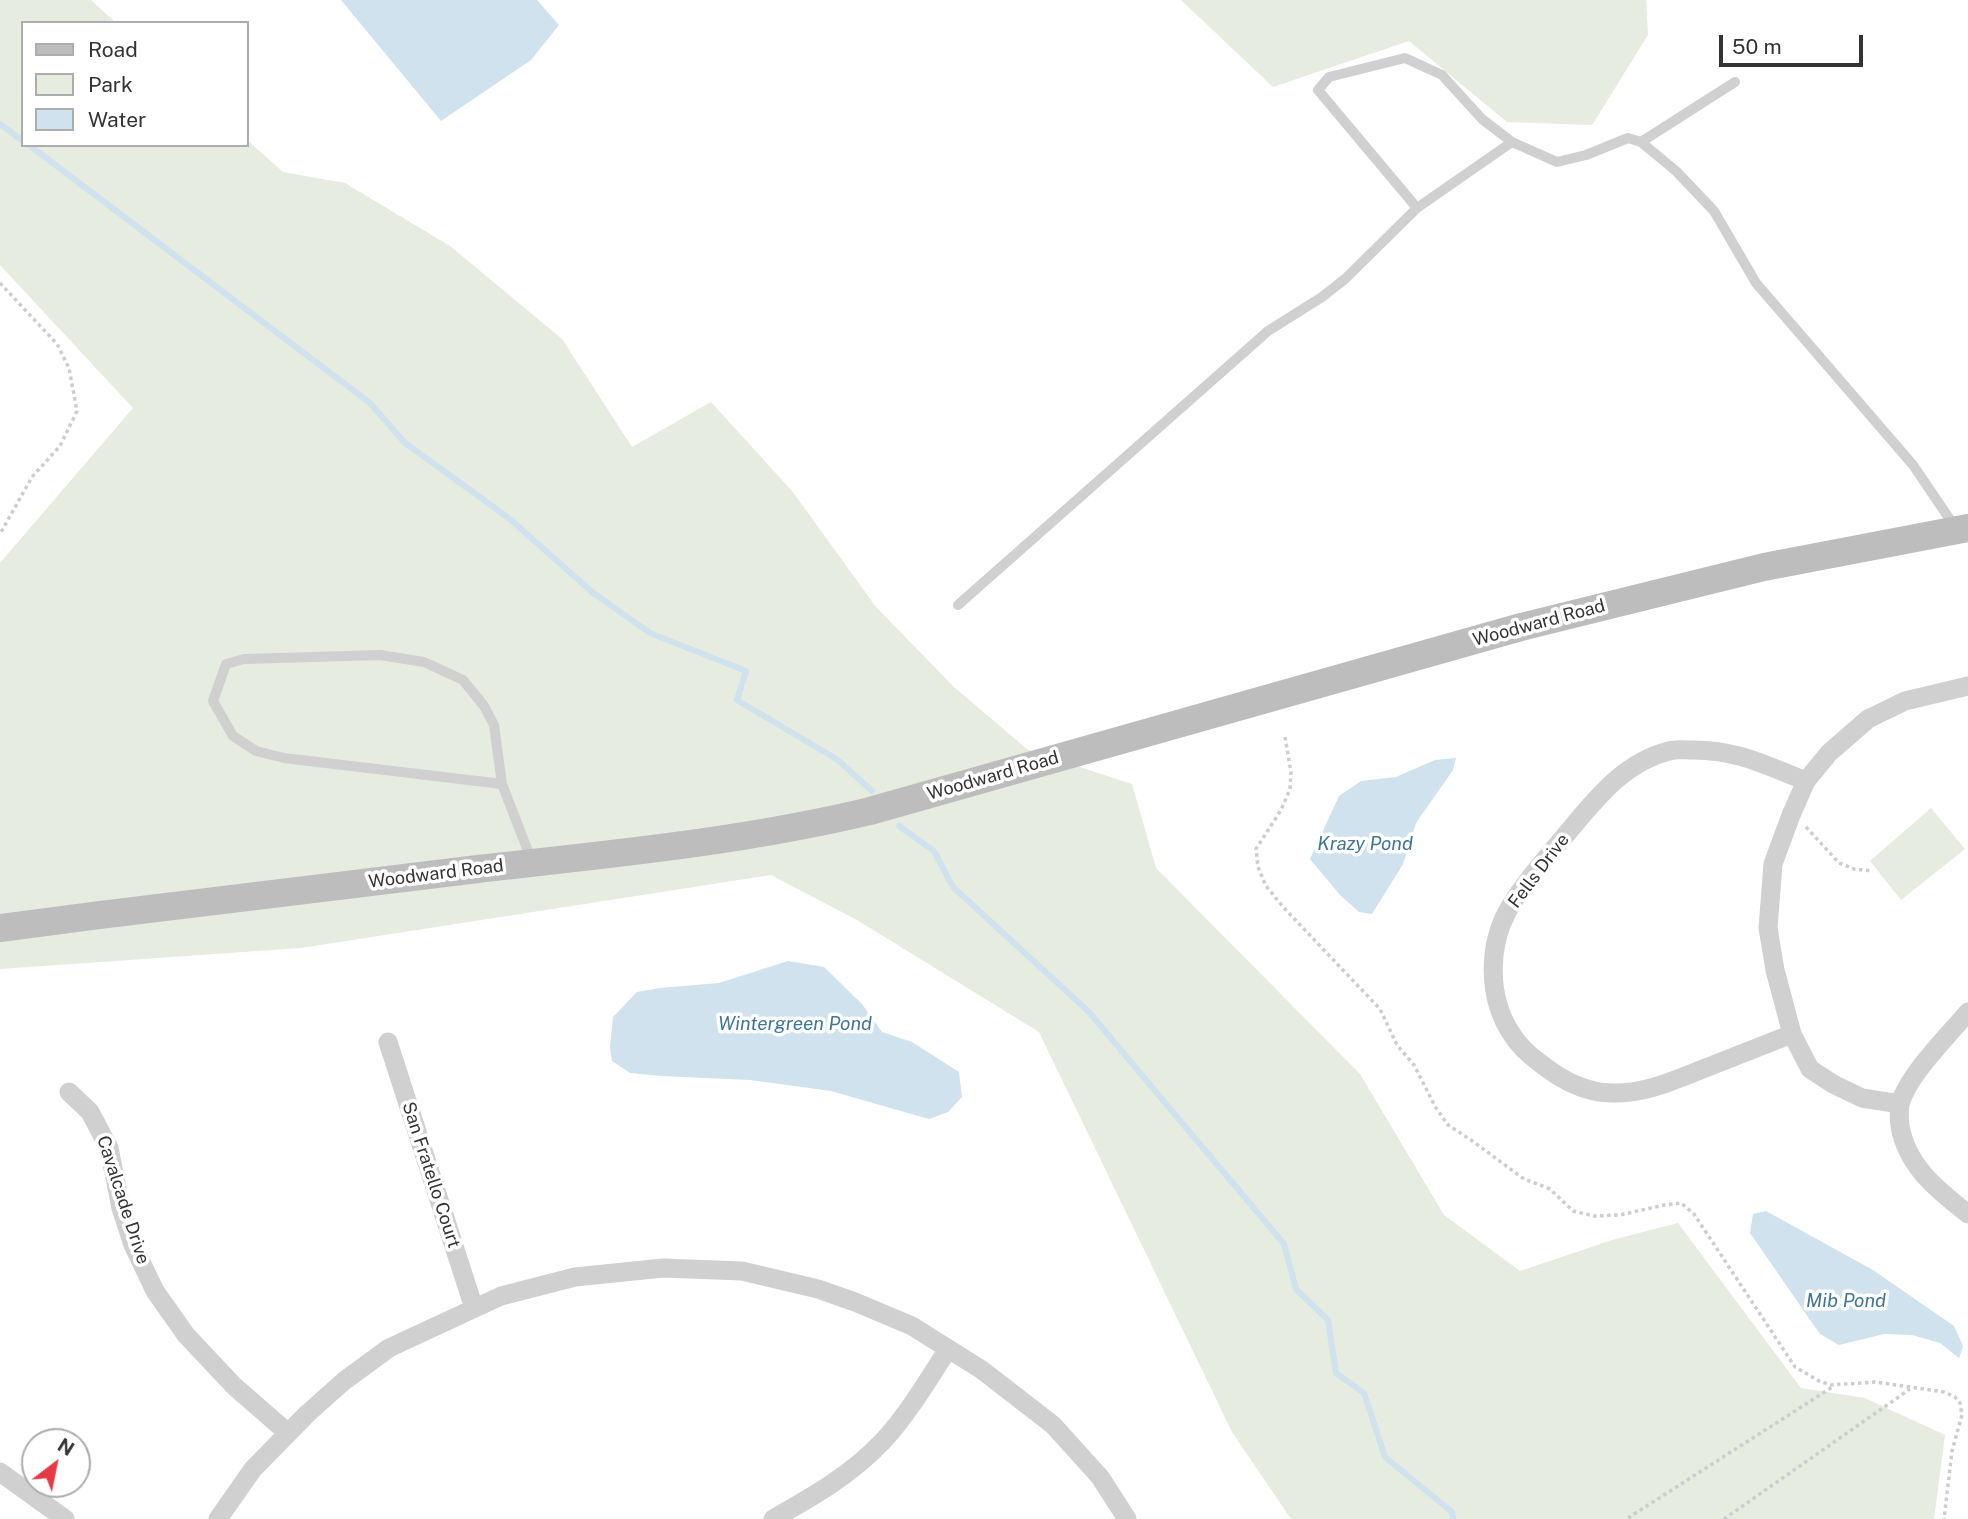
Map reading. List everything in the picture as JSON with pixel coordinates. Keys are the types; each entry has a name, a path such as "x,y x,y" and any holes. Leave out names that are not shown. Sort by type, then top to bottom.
{"street":[{"name":"Woodward Road","path":"0,928 268,893 720,840 809,826 1521,627 1764,567 1963,529"},
{"path":"1900,1104 1862,1098 1810,1069 1792,1034 1775,970 1768,928 1773,864 1806,781 1829,753 1868,719 1905,701 1968,686"},
{"name":"Fells Drive","path":"1792,1034 1656,1088 1611,1094 1591,1090 1567,1081 1548,1069 1529,1054 1512,1035 1503,1019 1494,989 1494,963 1497,935 1507,912 1524,885 1600,794 1645,759 1670,750 1726,751 1806,781"},
{"path":"1968,1012 1926,1061 1910,1085 1900,1104 1899,1120 1909,1155 1924,1176 1968,1214"},
{"name":"San Fratello Court","path":"388,1042 474,1308"},
{"name":"Cavalcade Drive","path":"69,1092 90,1112 109,1148 121,1208 133,1245 155,1291 186,1335 234,1386 288,1433"},
{"path":"218,1519 253,1469 288,1433 344,1381 389,1348 501,1296 575,1277 663,1268 742,1271 856,1301 912,1326 982,1370 1053,1425 1100,1476 1127,1519"},
{"path":"773,1519 820,1493 882,1441 909,1408 948,1349"},
{"path":"0,1472 65,1519"}],"lane":[{"path":"1417,208 1318,90 1329,76 1405,58 1442,75 1482,119 1512,142 1558,162 1586,155 1628,138 1641,142 1676,171 1714,211 1756,283 1913,465 1963,529"},
{"path":"1641,142 1735,82"},
{"path":"958,605 1268,331 1322,297 1345,279 1417,208 1512,142"},
{"path":"502,784 284,758 256,751 233,736 213,701 226,664 244,659 380,655 424,662 463,680 484,706 494,725 502,784 533,863"}],"path":[{"path":"0,283 57,344 69,368 77,411 60,446 32,477 0,534"},
{"path":"1285,737 1291,772 1290,789 1256,849 1258,867 1266,886 1284,908 1380,1009 1397,1045 1414,1065 1448,1125 1524,1180 1550,1189 1573,1211 1594,1216 1620,1215 1681,1203 1693,1214 1795,1367 1819,1381 1836,1385 1875,1382 1944,1392 1955,1397 1960,1403 1962,1415 1952,1451 1944,1519"},
{"path":"1791,815 1811,831 1839,863 1854,869 1873,871"},
{"path":"1628,1518 1836,1385"},
{"path":"1724,1519 1912,1388"}],"green space":[{"path":"0,0 91,0 114,21 21,21 21,147 248,147 248,141 283,172 345,183 450,246 562,339 632,447 711,402 792,491 876,607 954,687 1028,750 1132,784 1156,868 1360,1074 1444,1215 1520,1271 1612,1240 1678,1223 1801,1388 1865,1398 1945,1435 1934,1519 1291,1519 1232,1432 1039,1032 857,920 771,875 301,948 0,969 0,563 133,408 0,265"},
{"path":"1181,0 1646,0 1648,35 1592,125 1507,122 1409,41 1273,87"},
{"path":"1931,808 1965,849 1901,900 1870,861"}],"water":[{"path":"341,0 537,0 559,25 531,60 441,121"},
{"name":"Krazy Pond","path":"1456,758 1453,770 1416,823 1403,864 1372,914 1359,912 1340,895 1310,859 1339,796 1361,781 1396,777 1435,760"},
{"name":"Wintergreen Pond","path":"788,961 824,967 862,1004 882,1032 912,1042 959,1072 962,1097 948,1112 929,1119 831,1091 750,1080 630,1073 612,1061 610,1047 613,1017 637,992 719,983"},
{"name":"Mib Pond","path":"1766,1211 1873,1270 1954,1326 1963,1346 1959,1358 1940,1343 1912,1335 1884,1334 1839,1345 1820,1334 1750,1233 1753,1214"}],"waterway":[{"path":"0,124 21,140"},
{"path":"32,147 370,403 404,442 510,519 592,592 650,633 746,671 737,700 838,760 872,791"},
{"path":"899,826 934,851 953,887 1088,1011 1284,1244 1296,1289 1328,1320 1336,1373 1364,1393 1385,1457 1452,1512 1453,1519"}]}
